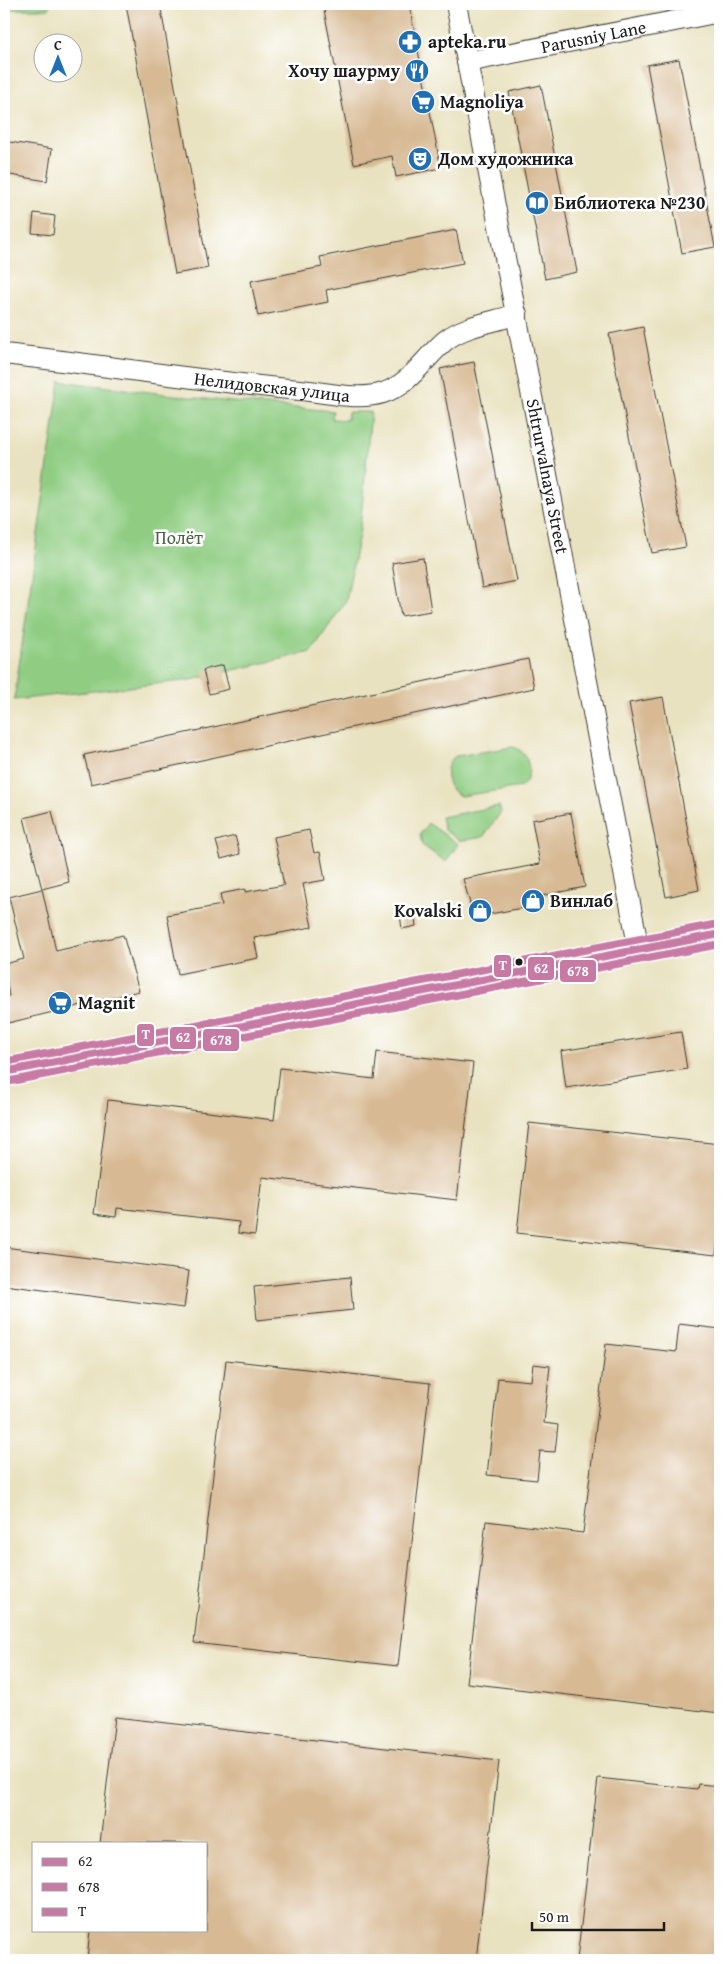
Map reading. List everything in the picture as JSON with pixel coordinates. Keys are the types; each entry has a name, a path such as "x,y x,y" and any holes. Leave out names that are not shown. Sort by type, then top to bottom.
{"main road":[{"path":"4,1072 720,934"}],"street":[{"name":"Shtrurvalnaya Street","path":"456,4 640,950"},
{"name":"Parusniy Lane","path":"468,62 720,12"},
{"name":"Нелидовская улица","path":"4,354 225,384 354,396 382,394 395,388 407,379 446,340 458,332 517,314"}],"green space":[{"path":"6,4 49,4 49,9 6,9"},
{"name":"Полёт","path":"60,381 222,401 333,411 332,419 347,420 348,412 371,412 360,529 346,601 311,652 191,680 14,700"},
{"path":"513,747 519,749 528,765 528,777 521,787 461,796 451,789 448,783 447,771 451,760 456,756"},
{"path":"499,806 501,812 483,837 460,841 444,830 441,817"},
{"path":"428,823 458,844 446,862 422,845 420,834"}],"building":[{"path":"126,4 160,4 208,268 175,274"},
{"path":"357,4 409,4 441,168 396,177 392,156 354,164 324,10"},
{"path":"679,59 715,247 682,253 647,65"},
{"path":"541,85 577,272 545,279 509,92"},
{"path":"4,141 52,149 47,181 4,174"},
{"path":"34,213 55,216 53,235 32,233"},
{"path":"456,230 463,263 326,290 328,302 258,316 251,281 322,267 320,257"},
{"path":"643,327 686,547 652,553 609,334"},
{"path":"474,362 517,581 482,588 440,369"},
{"path":"423,558 431,611 401,616 392,563"},
{"path":"528,659 534,688 91,784 84,755"},
{"path":"223,665 229,689 209,694 203,670"},
{"path":"663,697 699,890 666,897 629,703"},
{"path":"52,811 69,882 42,889 24,818"},
{"path":"571,813 585,887 536,897 538,905 474,917 463,879 540,864 532,820"},
{"path":"309,830 314,853 320,852 325,880 303,884 312,927 254,938 258,958 178,974 167,915 222,905 220,894 245,889 245,892 284,885 274,837"},
{"path":"235,836 240,854 221,859 216,841"},
{"path":"42,889 56,951 123,935 139,991 4,1024 4,997 9,996 4,964 24,959 9,897"},
{"path":"414,913 416,926 402,929 400,915"},
{"path":"681,1032 687,1069 566,1088 561,1051"},
{"path":"377,1052 473,1063 457,1200 262,1177 255,1235 238,1233 239,1222 117,1208 116,1217 94,1214 108,1100 274,1120 280,1068 374,1079"},
{"path":"529,1123 720,1144 720,1222 716,1255 517,1233"},
{"path":"4,1247 189,1271 184,1308 4,1285"},
{"path":"350,1277 353,1310 257,1320 254,1287"},
{"path":"679,1324 720,1329 720,1713 467,1683 486,1521 583,1533 606,1344 676,1352"},
{"path":"226,1360 430,1383 398,1666 194,1643"},
{"path":"533,1364 550,1366 544,1423 558,1425 555,1452 540,1451 537,1480 487,1475 498,1378 531,1381"},
{"path":"115,1717 499,1761 476,1960 87,1960 90,1932 208,1932 208,1842 100,1842"},
{"path":"598,1778 697,1789 698,1784 720,1786 720,1960 577,1960"}],"transit line":[{"name":"Т","path":"4,1062 718,924"},
{"name":"62","path":"4,1072 720,934"},
{"name":"678","path":"6,1082 720,944"}],"place":[{"name":"apteka.ru","path":"410,42"},
{"name":"Хочу шаурму","path":"417,71"},
{"name":"Magnoliya","path":"423,102"},
{"name":"Дом художника","path":"420,159"},
{"name":"Библиотека №230","path":"537,203"},
{"name":"Винлаб","path":"533,901"},
{"name":"Kovalski","path":"480,911"},
{"name":"Magnit","path":"60,1003"}]}
